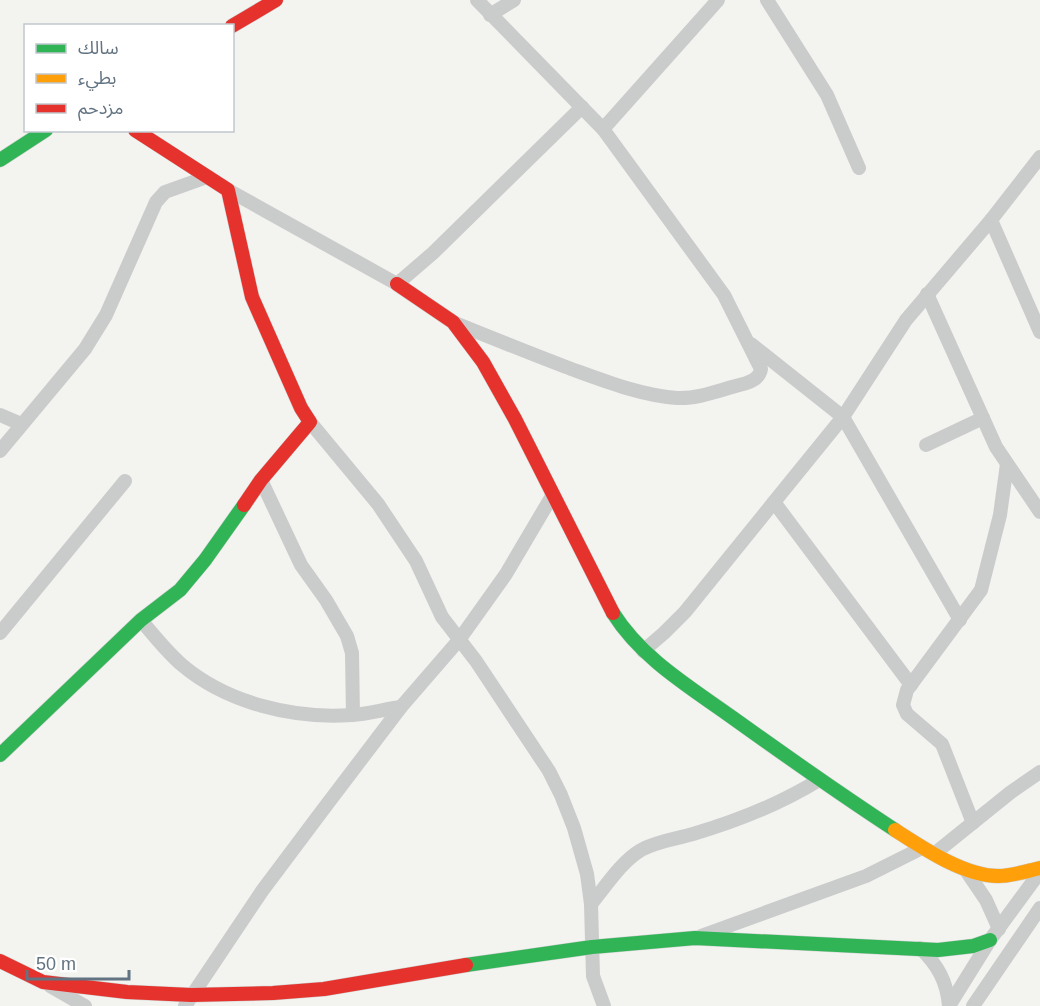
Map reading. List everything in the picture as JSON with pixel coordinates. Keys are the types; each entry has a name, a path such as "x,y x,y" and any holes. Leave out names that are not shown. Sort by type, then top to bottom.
{"street":[{"path":"234,25 276,0"},
{"path":"138,132 228,190 397,284 453,322 603,381 678,398 719,391 757,378 761,369 724,295 603,129 477,0"},
{"path":"490,15 514,0"},
{"path":"603,129 718,0"},
{"path":"767,0 827,95 859,168"},
{"path":"397,284 433,254 582,107"},
{"path":"0,160 43,132"},
{"path":"643,651 685,612 843,417 906,320 991,220 1040,157"},
{"path":"0,451 85,350 106,315 156,202 165,192 207,177"},
{"path":"228,190 252,297 301,408 378,504 408,548 425,578 442,617 476,660 555,783 574,828 587,874 591,904 593,976 604,1006"},
{"path":"991,220 1040,332"},
{"path":"927,294 996,447 1040,513"},
{"path":"453,322 483,362 613,614 625,632 643,651 674,676 819,780 928,851 965,870 982,875 1000,876 1040,870"},
{"path":"749,342 843,417 960,620"},
{"path":"0,415 21,424"},
{"path":"926,444 983,418"},
{"path":"0,755 141,620 180,590 261,480 310,422"},
{"path":"973,823 942,744 904,709 903,705 907,690 976,600 984,583 1000,515 1007,464"},
{"path":"261,480 301,565 326,600 347,636 352,653 353,715"},
{"path":"0,633 125,482"},
{"path":"188,1000 262,891 401,706 459,640 506,574 552,496"},
{"path":"774,502 911,685"},
{"path":"141,620 159,642 182,664 226,693 295,713 324,716 353,715 401,706"},
{"path":"695,938 928,851 973,823 1040,772"},
{"path":"591,904 617,872 642,849 754,813 789,798 819,780"},
{"path":"965,870 986,900 994,934"},
{"path":"949,1006 994,934 1040,870"},
{"path":"973,1006 1034,926 1040,908"},
{"path":"43,981 188,1000 324,989 412,973 592,947 695,938 956,949 994,934"},
{"path":"920,948 930,957 944,980 949,1006"},
{"path":"0,961 43,981 85,1006"}],"traffic: fast":[{"path":"0,160 43,132"},
{"path":"0,755 141,620 180,590 205,560 244,505"},
{"path":"613,613 638,644 668,671 793,761 895,830"},
{"path":"466,965 592,947 695,938 938,950 973,946 990,940"}],"traffic: slow":[{"path":"895,830 944,860 985,875 1003,876 1040,868"}],"traffic: jam":[{"path":"234,25 276,0"},
{"path":"138,132 228,190 252,297 301,408 310,422 261,480 244,505"},
{"path":"397,284 453,322 483,362 515,419 613,613"},
{"path":"0,961 43,982 127,992 191,995 324,989 466,965"}]}
